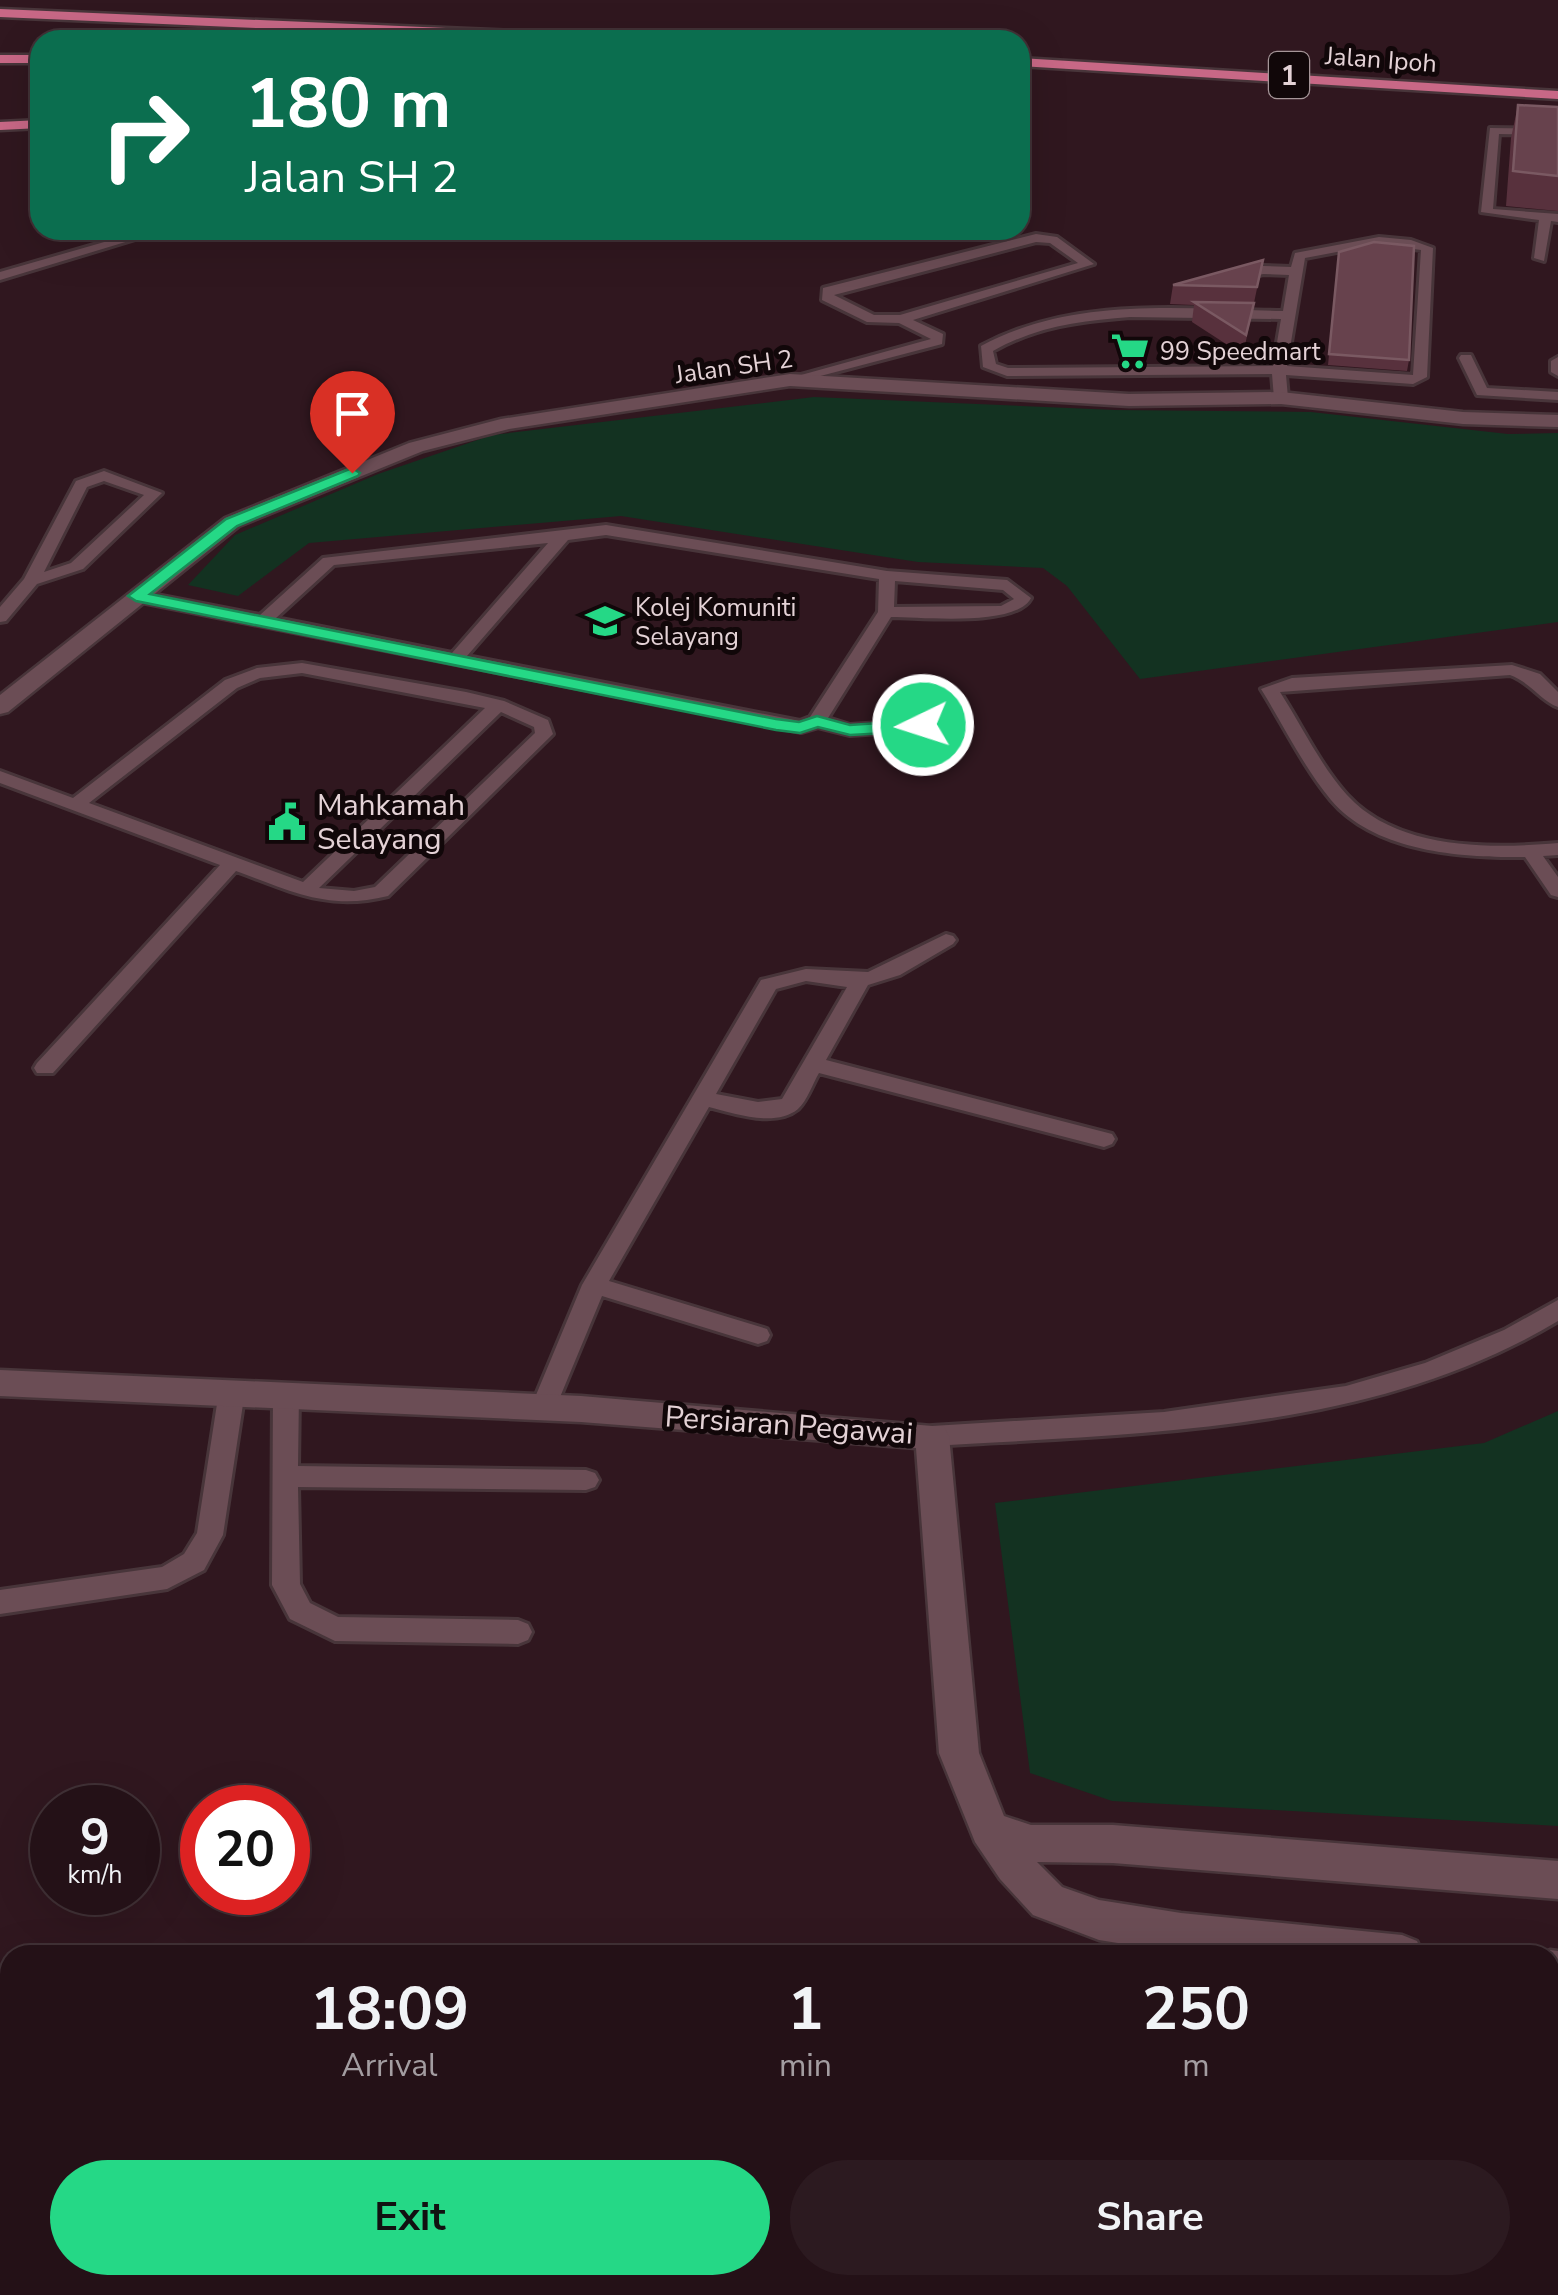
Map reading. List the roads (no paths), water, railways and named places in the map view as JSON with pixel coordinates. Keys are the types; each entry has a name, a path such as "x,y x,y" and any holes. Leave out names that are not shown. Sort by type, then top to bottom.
{"highway":[{"path":"0,12 390,30"},
{"name":"Jalan Ipoh","path":"1030,60 1558,95"},
{"path":"0,63 30,63"},
{"name":"Jalan Ipoh","path":"1030,74 1558,102"},
{"path":"0,126 30,124"}],"street":[{"name":"Jalan SH 2","path":"0,707 232,522 416,446 508,423 790,380 1129,400 1281,398 1463,418 1558,421"},
{"name":"Persiaran Pegawai","path":"0,1383 544,1408 932,1436"},
{"path":"932,1436 959,1752 989,1830 1014,1866 1048,1902 1099,1920 1181,1934 1297,1945"},
{"path":"989,1830 1031,1843 1113,1844 1558,1880"}],"lane":[{"path":"1540,258 1552,218 1487,212 1494,130 1558,132"},
{"path":"1208,285 1296,264 1345,237 1427,248 1420,377 1390,381 1279,370 1006,372 990,366 986,349 1026,329 1103,314 1287,315"},
{"path":"0,276 124,240"},
{"path":"1028,240 825,294 872,319 901,319 1088,264 1054,240 1030,240"},
{"path":"1281,398 1279,370 1296,264"},
{"path":"790,380 937,341 938,337 901,319"},
{"path":"1466,358 1482,392 1558,396"},
{"path":"1558,361 1558,372"},
{"path":"0,617 31,581 81,484 104,476 154,493 77,566 31,581"},
{"path":"262,622 329,562 606,530 888,576 1007,585 1023,598 1020,604 1004,611 886,612"},
{"path":"454,661 562,537"},
{"path":"817,721 886,612 888,576"},
{"path":"136,596 776,725 800,727 817,721 850,730 960,723"},
{"path":"0,776 322,896 354,897 381,892 544,734 535,717 498,705 302,668 257,672 231,684 78,803"},
{"path":"1558,702 1534,678 1512,670 1292,683 1270,689 1344,804 1371,820 1411,837 1456,849 1558,849"},
{"path":"306,890 498,705"},
{"path":"1531,852 1558,891"},
{"path":"45,1068 234,863"},
{"path":"544,1408 594,1285 768,985 789,975 810,972 861,980 913,960 946,940"},
{"path":"703,1098 759,1111 776,1111 790,1104 861,980"},
{"path":"813,1064 1104,1140"},
{"path":"594,1285 758,1334"},
{"name":"Persiaran Pegawai","path":"932,1436 1164,1422 1346,1396 1433,1370 1513,1336 1558,1309"},
{"path":"0,1602 168,1578 194,1562 210,1536 232,1391"},
{"path":"286,1394 286,1585 300,1612 335,1628 518,1632"},
{"path":"286,1476 586,1480"}],"place":[{"name":"99 Speedmart","path":"1130,351"},
{"name":"Kolej Komuniti Selayang","path":"605,621"},
{"name":"Mahkamah Selayang","path":"287,822"}]}
